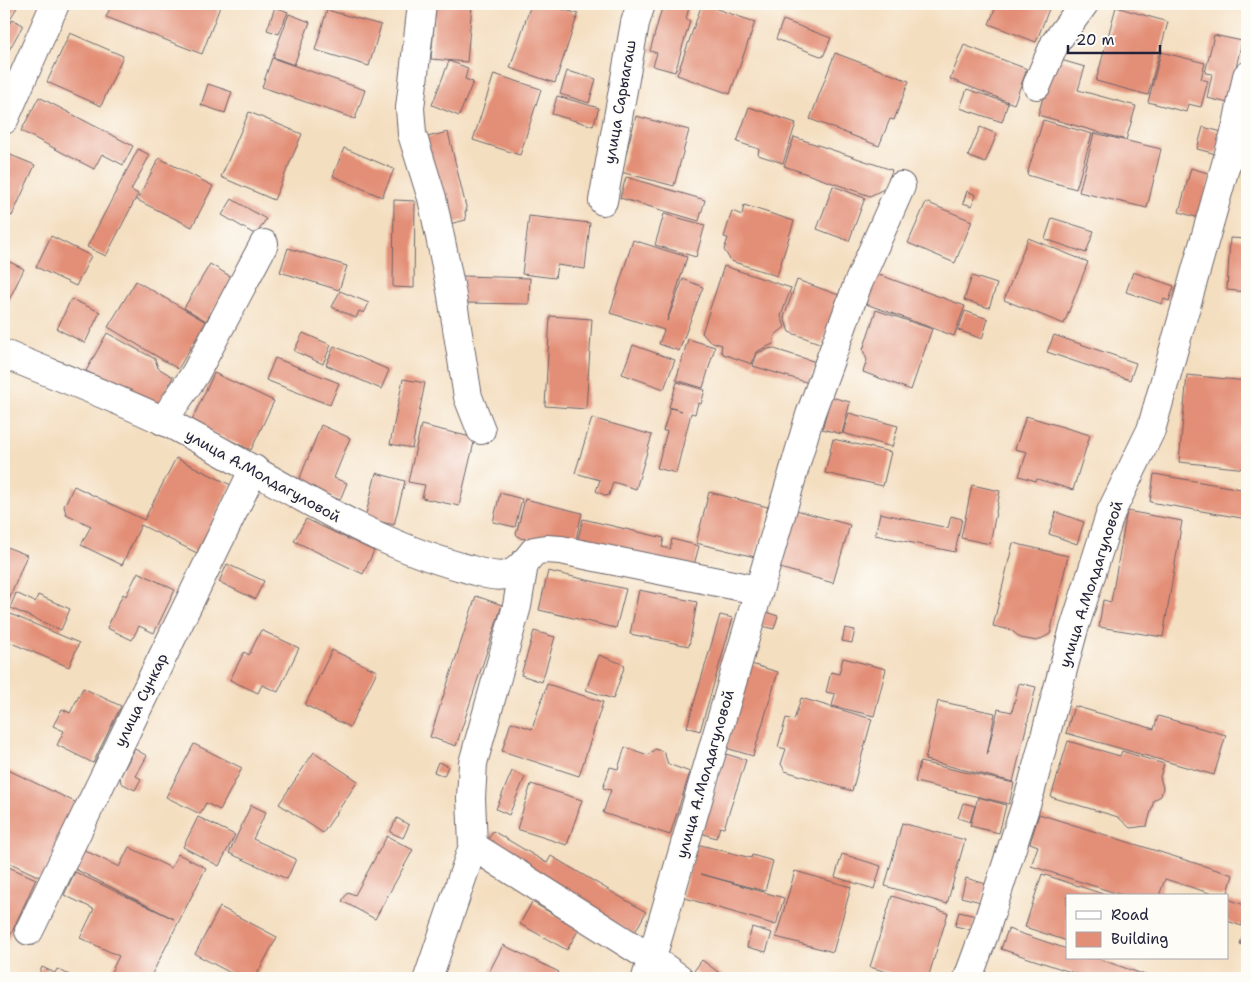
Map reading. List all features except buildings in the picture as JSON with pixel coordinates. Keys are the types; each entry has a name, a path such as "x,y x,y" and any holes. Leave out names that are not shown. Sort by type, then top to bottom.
{"street":[{"path":"4,120 55,4"},
{"path":"422,4 410,108 412,134 434,207 451,290 468,396 481,430"},
{"name":"улица Сарыагаш","path":"602,201 634,23 641,4"},
{"path":"1037,85 1055,43 1084,4"},
{"name":"улица А.Молдагуловой","path":"968,978 984,937 1030,789 1073,632 1111,512 1151,430 1237,125 1247,76"},
{"name":"улица А.Молдагуловой","path":"649,969 757,590 810,415 857,286 901,186"},
{"path":"163,421 195,374 264,244"},
{"name":"улица А.Молдагуловой","path":"4,354 163,421 254,469 354,527 424,556 485,573 506,576 524,564 534,551 546,549 561,550 757,590"},
{"name":"улица Сункар","path":"29,931 254,469"},
{"path":"428,978 473,846 471,798 473,762 517,606 524,564"},
{"path":"473,846 649,969 679,978"}]}
